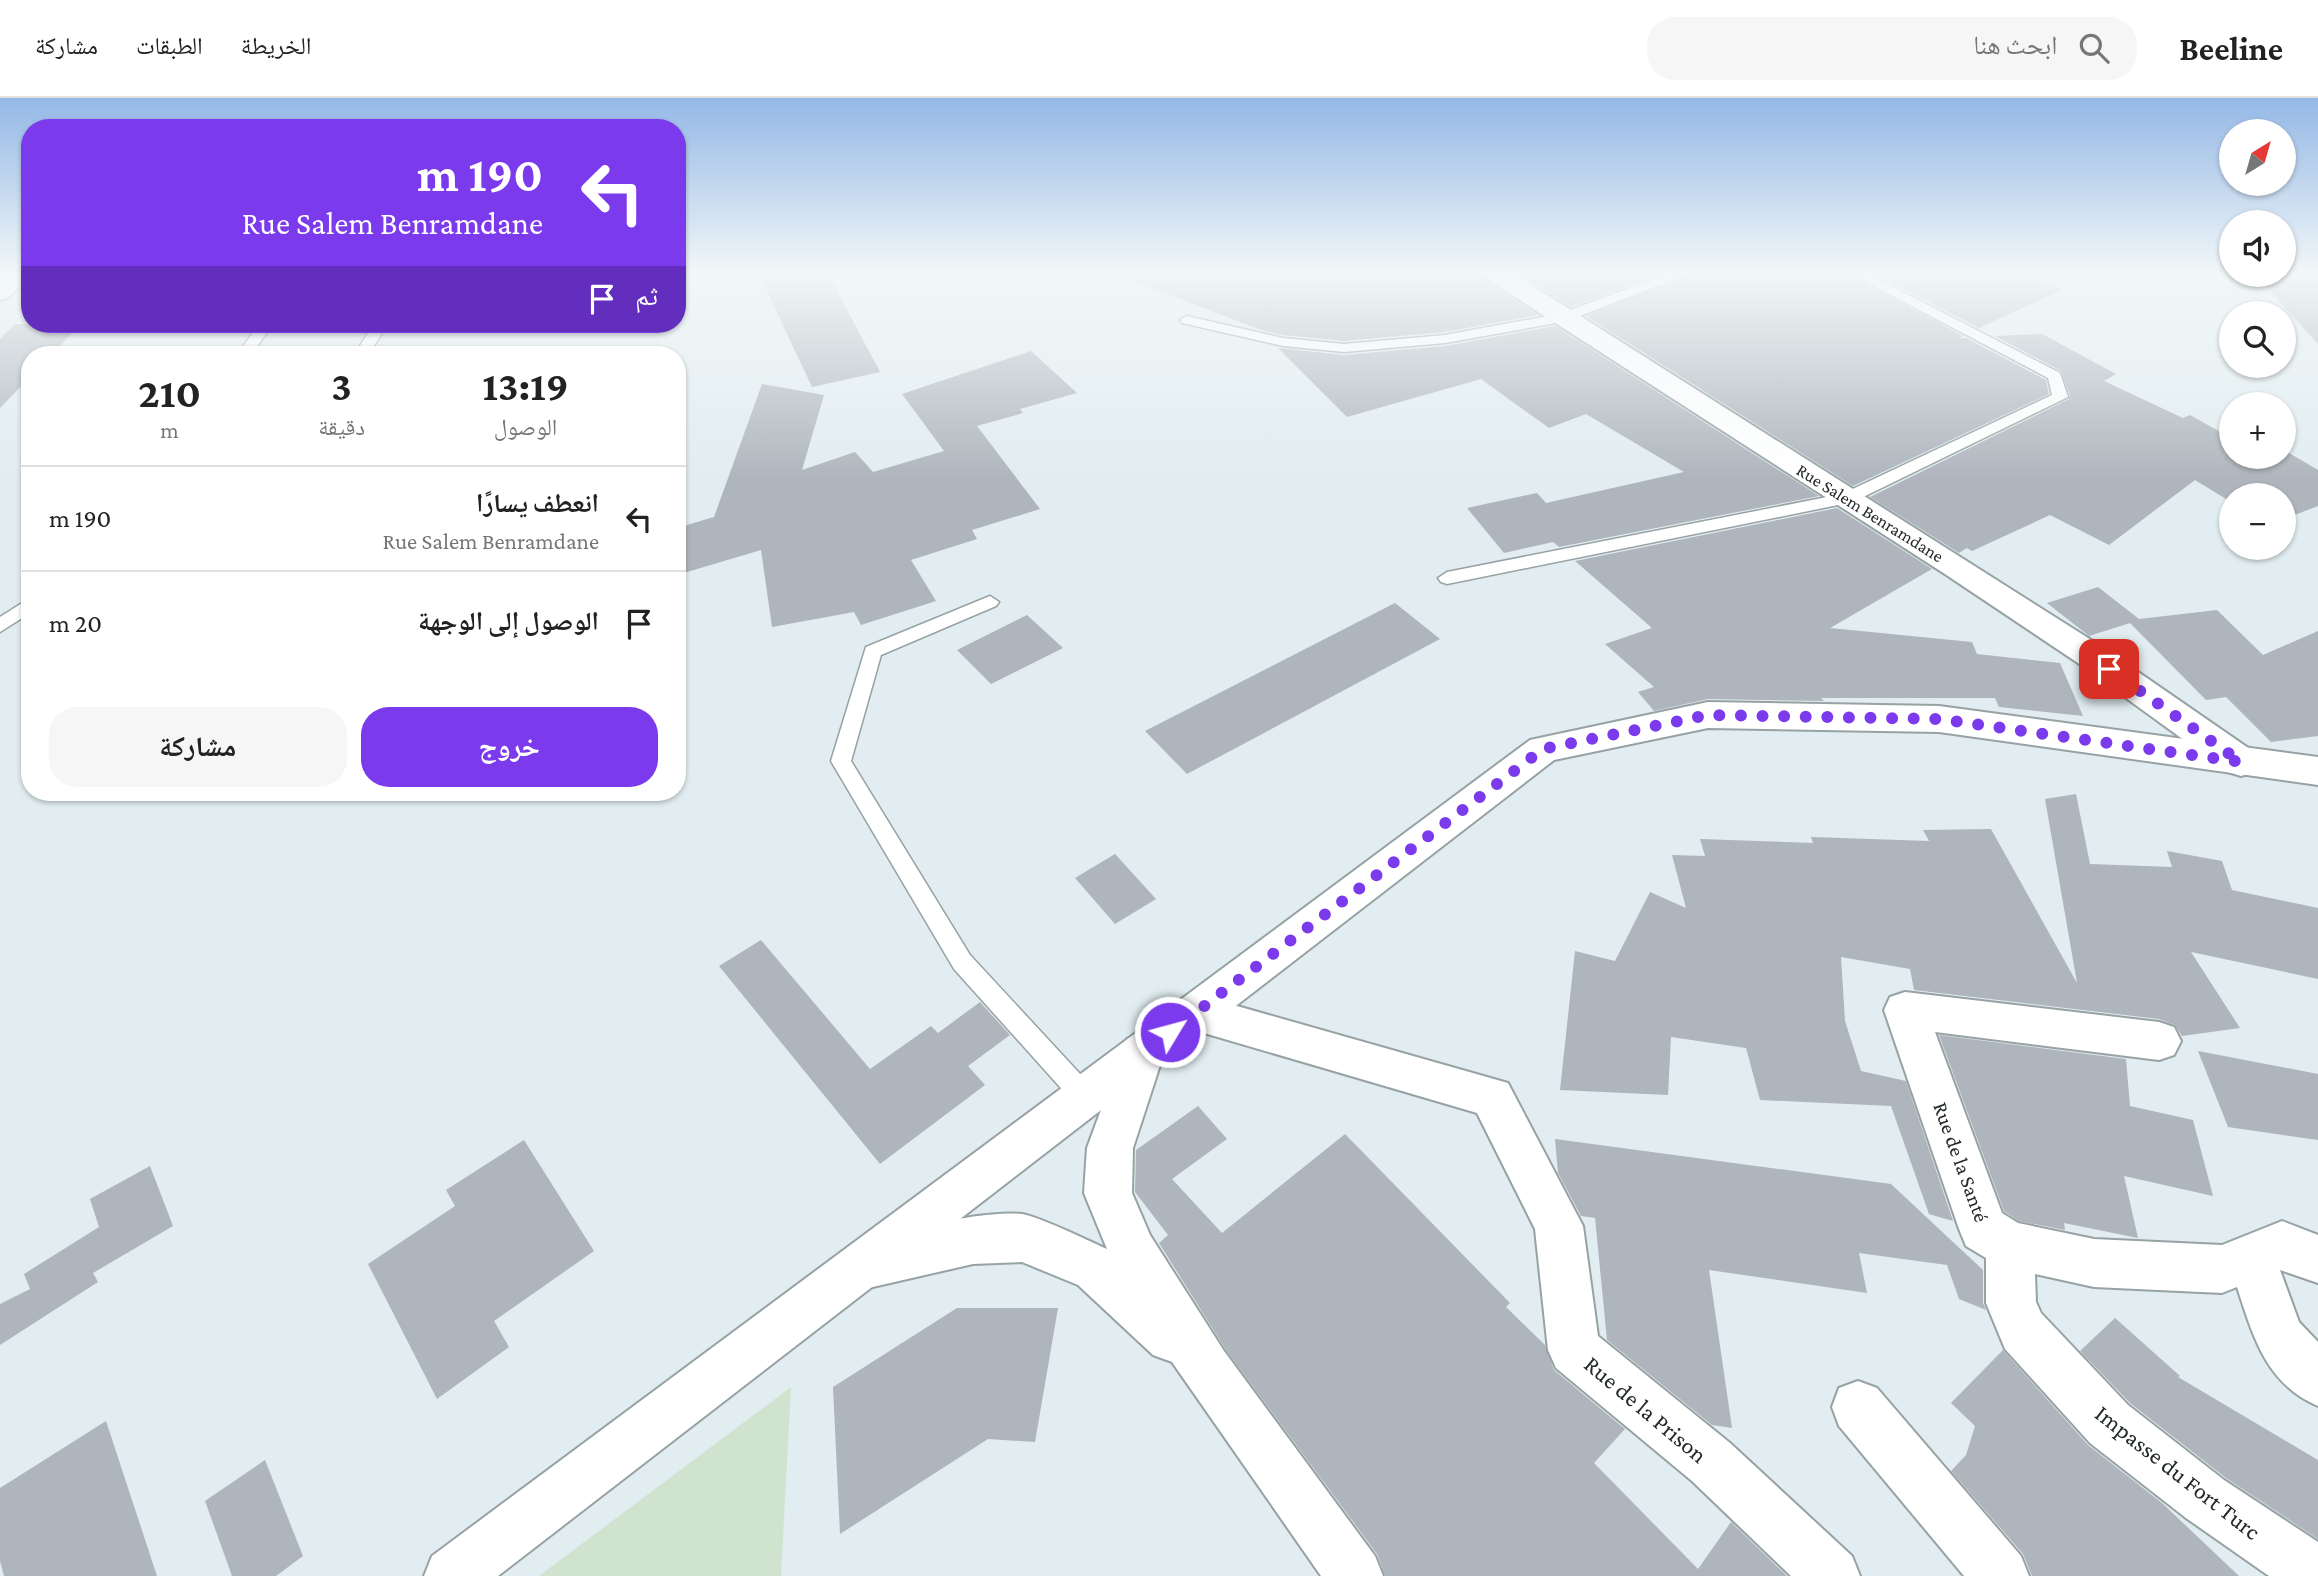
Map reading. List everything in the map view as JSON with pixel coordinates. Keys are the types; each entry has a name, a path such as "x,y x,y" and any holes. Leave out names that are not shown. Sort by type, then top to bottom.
{"street":[{"name":"Rue Salem Benramdane","path":"1598,341 2087,653 2241,762"},
{"path":"452,1576 1543,749 1708,715 1939,719 2318,771"},
{"name":"Rue de la Santé","path":"2159,1041 1905,1010 1983,1229 2010,1245 2094,1263 2222,1269 2282,1245 2318,1259"},
{"path":"1169,1033 1110,1148 1108,1193 1133,1252 1206,1368 1355,1576"},
{"name":"Rue de la Prison","path":"1169,1033 1492,1097 1559,1226 1574,1350 1711,1462 1832,1576"},
{"path":"863,1265 973,1240 1023,1238 1095,1268 1206,1368"},
{"name":"Impasse du Fort Turc","path":"2010,1245 2011,1303 2023,1331 2109,1424 2205,1499 2318,1576"},
{"path":"2251,1258 2279,1338 2318,1380"},
{"path":"1858,1407 2001,1576"}],"lane":[{"path":"1279,341 1344,348 1423,341"},
{"path":"1447,578 1847,498 2060,397 2055,376 1987,341"},
{"path":"990,602 873,651 841,761 962,962 1085,1097"},
{"path":"0,626 21,611"}],"green space":[{"path":"791,1387 781,1576 539,1576"}],"building":[{"path":"0,341 65,341 60,346 21,346 21,386 0,408"},
{"path":"790,341 864,341 880,372 812,387"},
{"path":"1473,341 1578,341 1819,496 1559,547 1553,542 1504,553 1467,508 1537,493 1546,503 1684,472 1586,414 1549,428 1481,379 1347,417 1278,348 1344,355"},
{"path":"1625,341 1972,341 2046,380 2049,394 1853,486"},
{"path":"2004,341 2055,341 2116,374 2104,381 2183,418 2190,415 2219,431 2219,469 2296,469 2296,457 2318,470 2318,506 2296,514 2296,483 2219,483 2219,495 2195,480 2109,545 2050,515 1972,551 1967,548 1959,553 1870,497 2069,399 2061,371"},
{"path":"1031,351 1077,393 1020,409 1023,413 977,426 1040,509 972,530 977,539 911,560 936,601 861,625 854,612 772,627 761,550 686,572 686,525 714,517 762,384 824,395 802,470 855,452 873,472 944,451 902,394"},
{"path":"1837,508 1932,569 1830,628 1972,642 1977,654 2060,663 2083,716 1999,707 1995,698 1821,698 1824,701 1708,699 1654,711 1638,692 1654,687 1605,644 1652,628 1575,561"},
{"path":"2098,587 2139,619 2217,610 2263,655 2318,631 2318,736 2271,742 2226,697 2206,700 2130,623 2089,636 2047,603"},
{"path":"1395,603 1440,639 1187,774 1145,731"},
{"path":"1027,615 1063,648 991,684 957,650"},
{"path":"2076,794 2090,864 2172,867 2167,851 2222,861 2232,890 2318,908 2318,979 2191,952 2240,1028 2182,1036 2175,1025 2159,1019 1914,990 1910,969 1841,957 1845,1021 1861,1071 1906,1081 1953,1221 1929,1214 1891,1106 1760,1100 1746,1048 1671,1037 1668,1095 1560,1090 1575,951 1615,961 1650,892 1686,908 1672,855 1705,856 1700,839 1813,843 1811,837 1929,841 1923,830 1991,829 2077,983 2045,799"},
{"path":"1115,854 1156,899 1115,924 1075,878"},
{"path":"761,940 870,1069 931,1026 938,1033 980,1002 1010,1035 968,1066 985,1085 880,1164 719,966"},
{"path":"1939,1035 2126,1059 2130,1106 2193,1120 2213,1196 2124,1176 2138,1238 2064,1223 2065,1230 2019,1221 2004,1211"},
{"path":"2198,1051 2318,1074 2318,1140 2228,1127"},
{"path":"1198,1106 1227,1139 1172,1179 1222,1233 1345,1134 1510,1303 1506,1307 1545,1345 1554,1370 1625,1429 1594,1463 1698,1569 1731,1522 1787,1576 1385,1576 1377,1554 1226,1350 1159,1243 1168,1235 1135,1192 1136,1150"},
{"path":"1555,1139 1891,1184 1983,1270 1983,1303 1986,1310 1959,1299 1947,1265 1859,1253 1867,1293 1709,1270 1732,1428 1712,1425 1607,1340 1595,1218 1581,1216 1558,1173"},
{"path":"524,1140 594,1251 494,1321 509,1347 437,1399 368,1264 455,1206 446,1190"},
{"path":"150,1166 173,1226 93,1273 98,1282 0,1345 0,1304 30,1289 24,1274 99,1227 90,1199"},
{"path":"957,1308 1058,1308 1035,1442 988,1439 840,1534 833,1387"},
{"path":"2115,1318 2180,1376 2178,1377 2318,1460 2318,1539 2226,1478 2130,1403 2080,1351"},
{"path":"2003,1350 2088,1445 2162,1503 2239,1576 2032,1576 2023,1554 1951,1471 1966,1455 1975,1426 1951,1403"},
{"path":"106,1421 157,1576 4,1576 0,1561 0,1488"},
{"path":"265,1460 303,1556 276,1576 232,1576 205,1501"}],"route":[{"path":"1170,1032 1543,749 1708,715 1939,719 2241,762 2109,669"}]}
